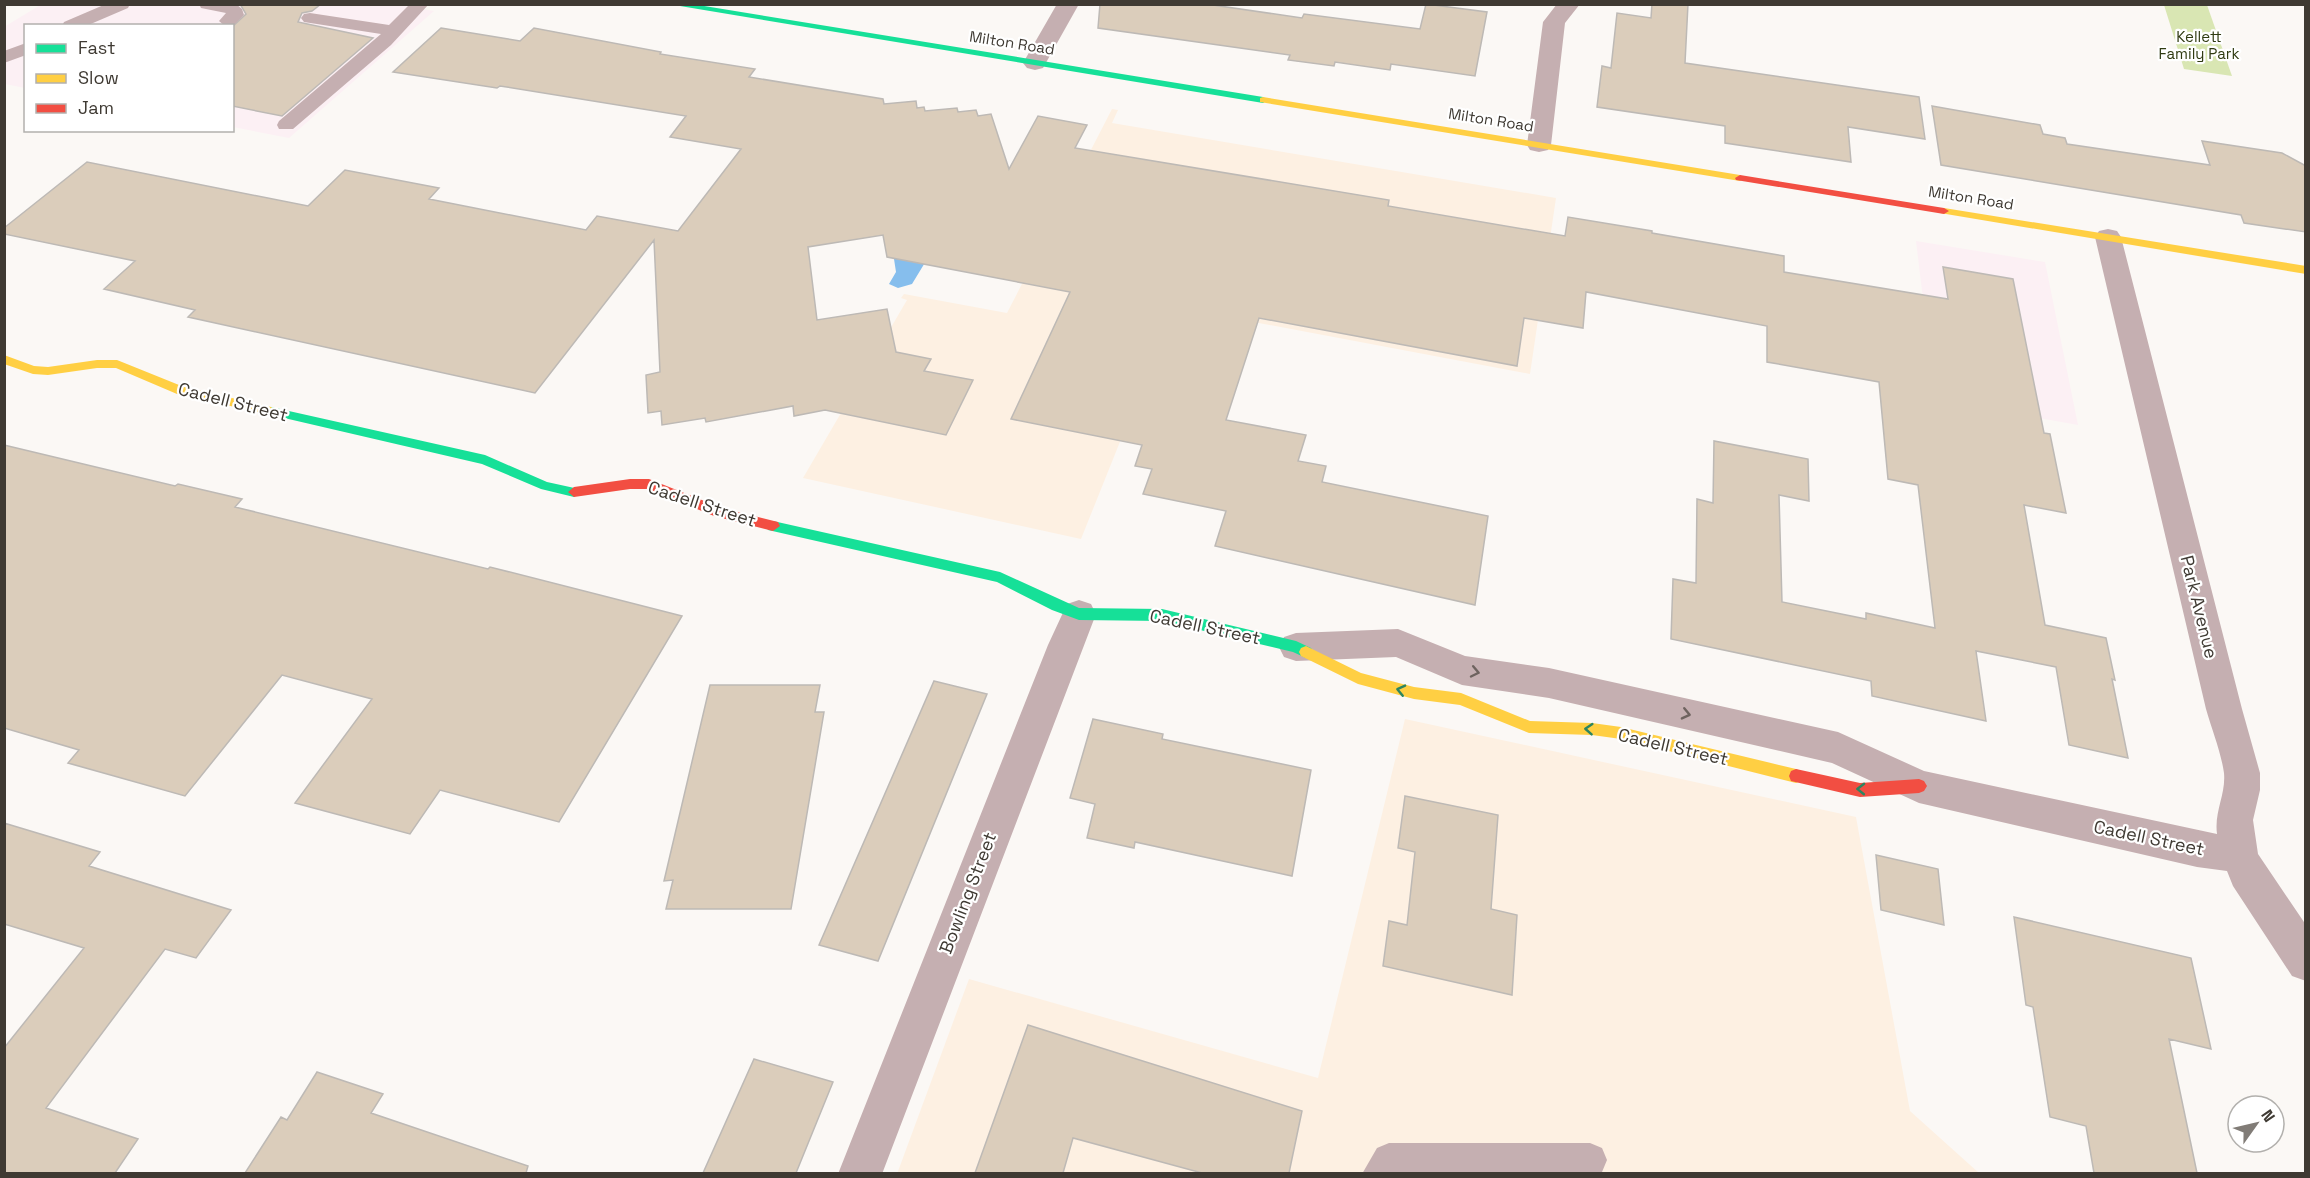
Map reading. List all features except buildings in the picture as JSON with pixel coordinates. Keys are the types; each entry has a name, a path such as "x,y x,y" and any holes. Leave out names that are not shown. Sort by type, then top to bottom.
{"main road":[{"name":"Milton Road","path":"672,4 2306,270"},
{"name":"Cadell Street","path":"4,359 33,370 48,371 97,364 117,364 181,391 485,460 545,486 562,490 577,492 630,484 649,484 719,512 752,521 1000,577 1057,606 1079,614 1162,615 1296,647 1358,678 1414,693 1461,699 1522,725 1546,729 1592,729 1635,720"}],"street":[{"path":"1035,63 1068,4"},
{"path":"1539,145 1556,10"},
{"name":"Park Avenue","path":"2108,237 2221,697 2242,773 2242,790 2234,820 2239,855 2247,873 2280,919 2306,962"},
{"name":"Bowling Street","path":"860,1173 1060,656 1079,614"},
{"name":"Cadell Street","path":"1296,647 1348,643 1398,643 1441,663 1476,673 1549,683 1635,720 1838,748 1919,786 2197,849 2239,855"}],"lane":[{"path":"75,24 122,4"},
{"path":"286,125 422,4"},
{"path":"310,18 394,31"},
{"path":"4,49 24,47"},
{"path":"4,58 24,48"},
{"path":"1379,1173 1389,1161 1590,1160"}],"shaded area":[{"path":"42,4 395,4 434,11 289,138 234,127 234,24 24,24 24,88 5,84 4,27"},
{"path":"1112,109 1118,110 1112,123 1556,198 1530,374 1174,307 1081,539 803,478 907,300 901,298 904,294 1007,313"},
{"path":"1916,241 2045,262 2078,425 1935,399"},
{"path":"1405,719 1856,817 1910,1111 1979,1173 897,1174 969,979 1318,1078"}],"green space":[{"name":"Kellett Family Park","path":"2164,5 2207,5 2232,76 2184,69"}],"water":[{"path":"904,250 929,256 912,284 898,288 889,284 896,272 894,259"}],"traffic: fast":[{"path":"672,4 1263,100"},
{"path":"271,411 485,460 545,486 574,492"},
{"path":"773,526 1000,577 1057,606 1079,614 1162,615 1296,647 1306,652"}],"traffic: slow":[{"path":"1263,100 1740,178"},
{"path":"1944,211 2306,270"},
{"path":"4,359 33,370 48,371 97,364 117,364 181,391 271,411"},
{"path":"1306,652 1358,678 1414,693 1461,699 1529,727 1592,729 1621,733 1796,776"}],"traffic: jam":[{"path":"1740,178 1944,211"},
{"path":"574,492 630,484 649,484 719,512 773,526"},
{"path":"1796,776 1860,790 1919,786"}]}
